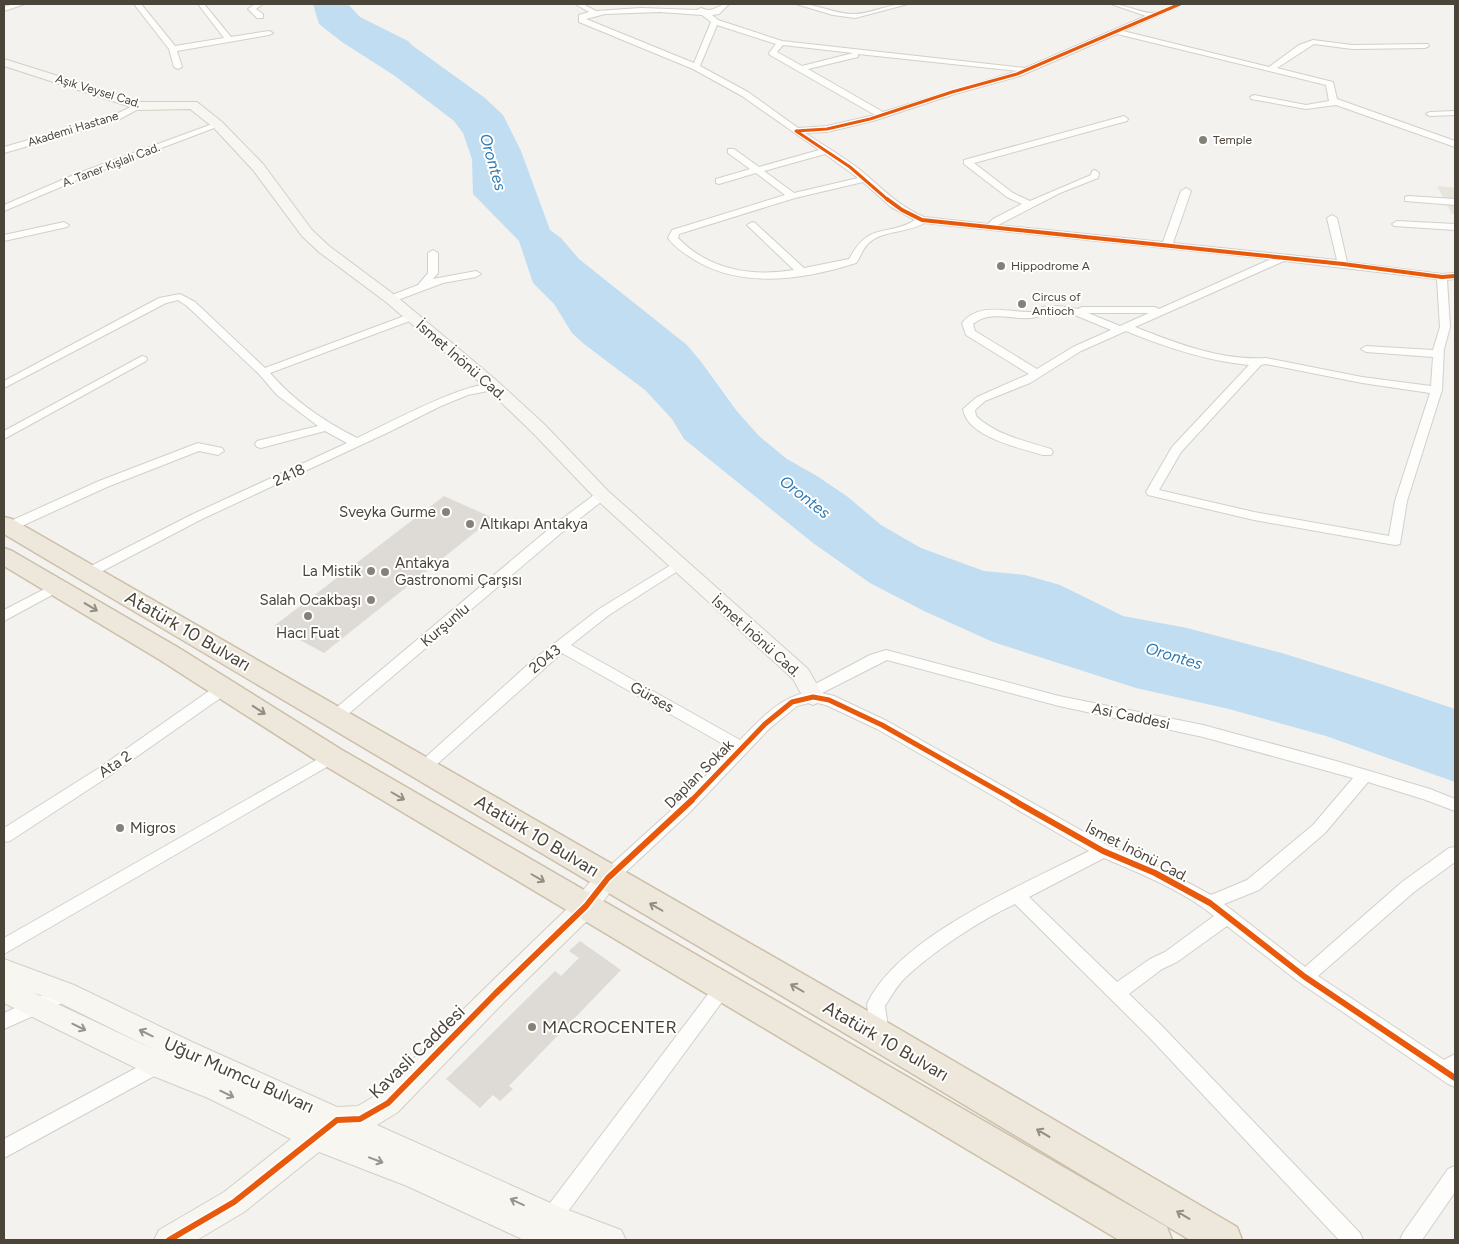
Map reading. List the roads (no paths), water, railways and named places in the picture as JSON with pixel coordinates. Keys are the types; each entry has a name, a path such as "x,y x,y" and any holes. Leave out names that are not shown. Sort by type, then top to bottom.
{"highway":[{"name":"Atatürk 10 Bulvarı","path":"6,526 880,1036 1224,1240"},
{"name":"Atatürk 10 Bulvarı","path":"4,556 58,586 332,757 1154,1240"}],"street":[{"path":"4,9 21,4"},
{"path":"138,4 173,49 178,68"},
{"path":"202,4 229,40"},
{"path":"259,4 252,9 260,16"},
{"path":"578,4 593,12"},
{"path":"695,4 715,22 781,43 1025,70"},
{"path":"726,4 716,12 706,13 686,10 593,12 584,16 582,20 696,67 745,94 864,179 888,202 905,214 922,220 1343,264 1442,277 1455,276"},
{"path":"800,4 833,13 855,16 904,4"},
{"path":"1114,4 1154,16"},
{"path":"796,130 827,129 882,115 1017,74 1180,4"},
{"path":"696,67 715,22"},
{"path":"1114,31 1330,84 1333,100 1337,102 1455,144"},
{"path":"173,49 269,33"},
{"path":"1271,69 1302,47 1313,42 1352,47 1425,46"},
{"path":"781,43 773,53 882,115"},
{"path":"800,69 864,52"},
{"name":"Aşık Veysel Cad.","path":"4,62 140,106 193,105 218,125"},
{"path":"1254,97 1306,107 1337,102"},
{"name":"Akademi Hastane","path":"4,150 115,118 140,106"},
{"path":"1430,114 1455,113"},
{"path":"1440,122 1455,118"},
{"path":"1031,205 1010,195 967,162 1124,119"},
{"name":"A. Taner Kışlalı Cad.","path":"4,208 79,176 218,125"},
{"name":"İsmet İnönü Cad.","path":"218,125 258,167 307,233 324,249 391,299 493,386 539,429 602,495 802,674 812,695 829,700 882,725 1103,851 1155,873 1210,903 1305,977 1452,1070"},
{"path":"731,151 792,196"},
{"path":"719,181 826,151"},
{"path":"990,228 996,221 1095,176 1096,173"},
{"path":"864,179 792,196 676,232 673,238 700,259 728,274 755,278 852,261 860,247 873,236 908,229 922,220"},
{"path":"1166,246 1186,191"},
{"path":"1408,199 1455,202"},
{"path":"1332,218 1343,264"},
{"path":"1396,224 1455,227"},
{"path":"4,238 64,225"},
{"path":"752,225 801,271"},
{"path":"422,287 434,273 434,253"},
{"path":"1047,452 998,435 974,421 969,414 969,409 976,402 1037,374 1077,349 1281,259"},
{"path":"391,299 441,280 476,274"},
{"path":"1257,363 1176,450 1152,492 1254,516 1395,541 1401,501 1436,390 1439,354 1450,305 1442,277"},
{"path":"4,385 55,359 103,331 163,300 175,296 185,299 263,372 281,393 328,427 357,443"},
{"path":"1037,374 970,333 967,323 976,315 1000,312 1036,315 1044,310 1162,310"},
{"path":"1071,310 1165,343 1240,362 1266,362 1362,380 1436,390"},
{"path":"263,372 412,317"},
{"path":"1366,349 1439,354"},
{"path":"4,436 142,359"},
{"name":"2418","path":"88,573 133,548 357,443 454,395 493,386"},
{"path":"261,444 328,427"},
{"path":"6,526 103,484 198,447 218,451"},
{"name":"Kurşunlu","path":"335,717 555,531 602,495"},
{"name":"2043","path":"422,769 538,664 604,612 679,564"},
{"path":"4,616 58,586"},
{"name":"Gürses","path":"561,646 742,748"},
{"name":"Asi Caddesi","path":"812,695 875,659 886,655 1059,701 1203,731 1430,795 1455,805"},
{"name":"Ata 2","path":"4,836 104,772 224,688"},
{"name":"Daplan Sokak","path":"608,878 684,808 765,724 792,702 812,695"},
{"path":"4,947 332,757"},
{"path":"1210,903 1253,885 1319,829 1364,776"},
{"path":"880,1036 876,1004 898,973 940,941 992,906 1103,851"},
{"path":"1305,977 1408,887 1455,852"},
{"name":"Kavasli Caddesi","path":"326,1128 360,1119 388,1103 586,906 608,878"},
{"path":"1017,895 1036,916 1155,1031 1353,1240"},
{"path":"1116,993 1143,973 1171,957 1227,916"},
{"name":"Uğur Mumcu Bulvarı","path":"4,970 65,993 182,1051 415,1175 554,1229 611,1240"},
{"path":"554,1229 724,986"},
{"name":"Uğur Mumcu Bulvarı","path":"4,991 158,1065 218,1090 326,1128"},
{"path":"4,1021 65,993"},
{"path":"4,1149 182,1051"},
{"path":"170,1240 234,1202 326,1128"},
{"path":"1410,1240 1455,1176"}],"water":[{"name":"Orontes","path":"313,4 348,4 360,17 408,41 485,98 503,115 521,151 550,230 561,238 579,259 687,345 736,410 759,436 787,459 848,497 881,525 921,548 984,571 1025,575 1060,585 1123,616 1187,628 1285,654 1455,709 1455,782 1326,736 1229,709 1136,688 993,642 924,611 870,583 813,543 684,439 672,419 645,390 572,333 554,304 533,283 519,241 473,194 472,159 463,133 454,121 395,76 342,42 319,24"}],"place":[{"name":"Temple","path":"1203,140"},
{"name":"Hippodrome A","path":"1001,266"},
{"name":"Circus of Antioch","path":"1022,304"},
{"name":"Sveyka Gurme","path":"446,512"},
{"name":"Altıkapı Antakya","path":"470,524"},
{"name":"La Mistik","path":"371,571"},
{"name":"Antakya Gastronomi Çarşısı","path":"385,572"},
{"name":"Salah Ocakbaşı","path":"371,600"},
{"name":"Hacı Fuat","path":"308,616"},
{"name":"Migros","path":"120,828"},
{"name":"MACROCENTER","path":"532,1027"}]}
